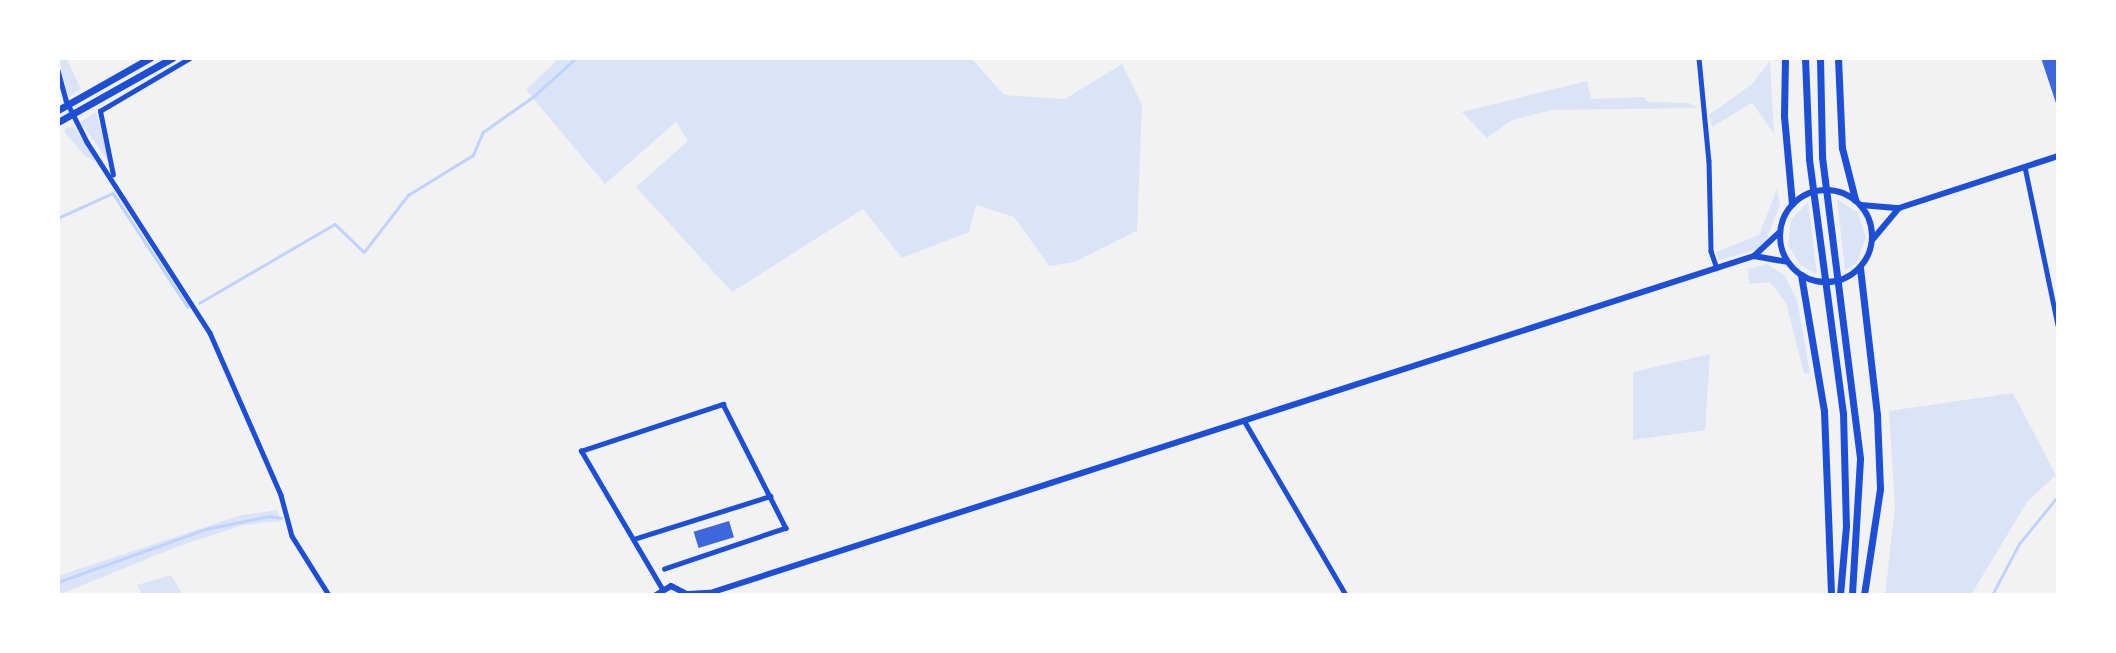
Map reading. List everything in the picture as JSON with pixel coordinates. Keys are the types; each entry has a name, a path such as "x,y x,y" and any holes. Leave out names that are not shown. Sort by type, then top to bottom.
{"main road":[{"path":"58,110 150,58"},
{"path":"62,120 172,58"},
{"path":"1785,58 1784,116 1792,204"},
{"path":"1805,58 1809,159 1843,413 1846,526 1840,595"},
{"path":"1819,58 1822,157 1859,446 1860,510 1852,595"},
{"path":"1838,58 1842,148 1858,202 1870,222 1872,241"},
{"path":"659,592 678,586 689,595 709,594 1754,256 1780,232 1792,204 1802,196 1819,190 1838,191 1858,202 1899,208 2058,156"},
{"path":"1754,256 1787,262 1801,275 1813,280 1832,282 1850,276 1860,268 1872,241 1899,208"},
{"path":"1780,232 1787,262"},
{"path":"1860,268 1877,416 1880,489 1864,595"},
{"path":"1801,275 1824,411 1831,595"}],"street":[{"path":"114,176 100,111 190,58"},
{"path":"1699,58 1709,161 1710,251 1717,268"},
{"path":"58,70 78,125 114,176 211,333 281,495 292,536 329,595"},
{"path":"2025,166 2058,325"},
{"path":"659,592 634,539 581,451 723,404 785,530 665,569"},
{"path":"1245,422 1346,595"},
{"path":"634,539 770,496"}],"shaded area":[{"path":"66,58 81,89 68,97 59,59"},
{"path":"559,58 971,58 1004,95 1065,99 1122,64 1142,105 1137,231 1075,262 1049,266 1014,217 976,205 969,232 902,258 863,209 732,292 636,187 688,141 676,122 605,184 526,90"},
{"path":"1770,61 1774,134 1752,103 1712,127 1709,115 1752,84"},
{"path":"1587,81 1591,99 1645,97 1648,102 1689,103 1699,108 1552,110 1512,120 1487,138 1462,112"},
{"path":"96,112 106,148 109,162 80,122"},
{"path":"74,127 96,162 86,157 65,133 65,128"},
{"path":"1777,189 1780,204 1767,239 1758,249 1719,260 1716,252 1759,235"},
{"path":"1837,199 1857,212 1866,237 1857,262 1845,271"},
{"path":"1808,202 1817,274 1801,266 1788,245 1791,220"},
{"path":"1767,264 1784,275 1797,300 1810,373 1804,374 1786,303 1770,282 1749,284 1748,269"},
{"path":"1710,354 1705,430 1633,440 1633,372"},
{"path":"2013,393 2056,475 2027,502 1971,595 1885,595 1895,506 1889,411"},
{"path":"277,510 281,521 243,525 179,546 58,595 58,576 241,515"},
{"path":"171,575 183,595 143,595 137,585"}],"building":[{"path":"2041,58 2058,58 2058,109"},
{"path":"729,521 734,537 699,548 694,532"}],"waterway":[{"path":"199,303 335,224 364,252 408,195 473,155 483,132 534,96 576,58"},
{"path":"58,218 113,193 188,307"},
{"path":"1992,595 2019,544 2058,496"},
{"path":"58,582 206,529 269,516 281,518"}]}
